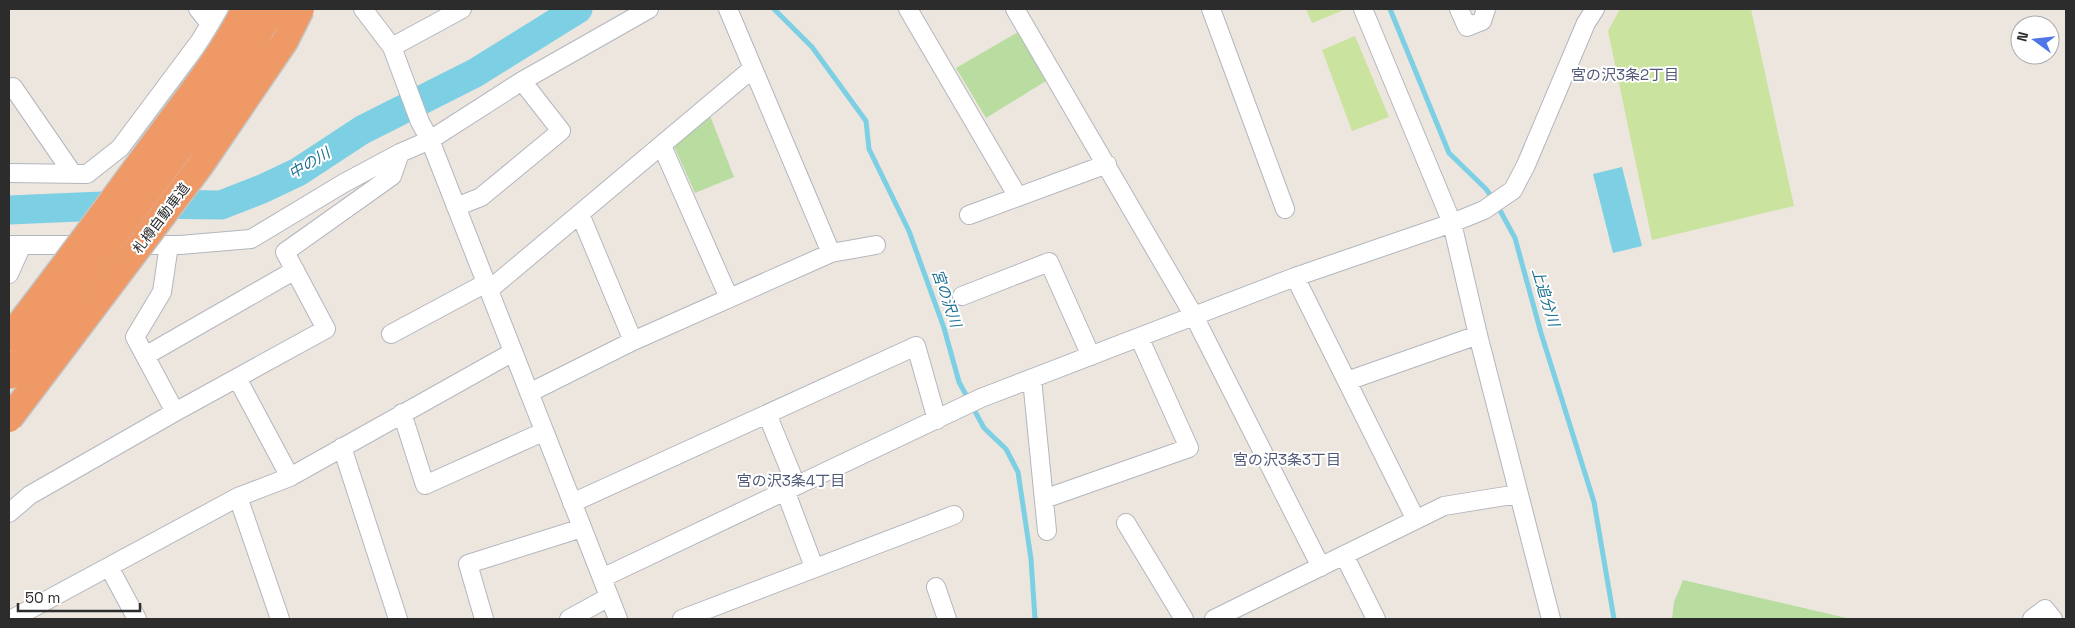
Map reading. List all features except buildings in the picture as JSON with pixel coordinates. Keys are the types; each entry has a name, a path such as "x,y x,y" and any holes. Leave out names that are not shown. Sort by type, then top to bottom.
{"highway":[{"path":"9,338 68,262 189,96 245,9"},
{"name":"札樽自動車道","path":"9,376 228,85 273,9"},
{"name":"札樽自動車道","path":"9,419 200,166 285,41 302,9"}],"street":[{"path":"198,9 210,24"},
{"path":"9,173 87,174 120,148 200,41 219,9"},
{"path":"364,9 392,47 402,78 420,122 430,140 618,619"},
{"path":"392,47 462,9"},
{"path":"9,274 16,245 169,245 251,240 344,182 430,140 522,81 649,9"},
{"path":"728,9 830,254"},
{"path":"908,9 1018,197"},
{"path":"1015,9 1194,316 1321,567"},
{"path":"1211,9 1285,209"},
{"path":"1363,9 1452,223 1478,335 1551,619"},
{"path":"1460,9 1467,27 1482,21 1486,9"},
{"path":"602,578 981,398 1295,277 1452,223 1484,210 1513,190 1526,165 1586,23 1594,9"},
{"path":"391,334 487,286 580,214 752,69"},
{"path":"456,207 481,197 562,131 522,81"},
{"path":"13,87 73,174"},
{"path":"662,146 729,298"},
{"path":"9,513 30,495 326,329 285,252 392,176 400,153"},
{"path":"969,215 1107,164"},
{"path":"580,214 633,341"},
{"path":"169,245 162,292 135,337 175,412"},
{"path":"529,393 633,341 830,254 876,245"},
{"path":"962,296 1049,262 1091,356"},
{"path":"145,356 294,270"},
{"path":"1295,277 1416,520"},
{"path":"1347,381 1478,335"},
{"path":"1044,499 1189,448 1139,337"},
{"path":"572,503 916,346 944,417"},
{"path":"19,618 238,497 290,477 513,352"},
{"path":"237,378 290,477"},
{"path":"1032,378 1047,531"},
{"path":"402,413 425,485 543,432"},
{"path":"767,414 814,567"},
{"path":"342,447 398,619"},
{"path":"1214,619 1444,506 1518,494"},
{"path":"238,497 280,619"},
{"path":"682,619 954,515"},
{"path":"1126,523 1184,619"},
{"path":"484,619 468,564 582,528"},
{"path":"1344,555 1376,619"},
{"path":"109,567 137,619"},
{"path":"936,587 947,619"},
{"path":"569,619 609,597"},
{"path":"2032,619 2045,609 2053,619"}],"green space":[{"path":"1306,9 1344,9 1344,10 1312,23"},
{"path":"1620,9 1751,9 1794,206 1652,240 1608,31"},
{"path":"1018,32 1046,81 986,118 956,68"},
{"path":"1355,36 1389,117 1352,131 1322,50"},
{"path":"709,113 734,177 695,193 673,144"},
{"path":"1683,580 1851,619 1672,619 1674,602"}],"water":[{"path":"1622,167 1642,246 1613,253 1593,174"}],"waterway":[{"name":"中の川","path":"9,210 149,204 221,205 298,172 362,130 475,73 578,9"},
{"name":"宮の沢川","path":"774,9 812,47 866,121 869,149 909,231 944,328 959,382 984,428 1006,449 1018,472 1031,559 1035,619"},
{"name":"上追分川","path":"1390,9 1449,153 1486,189 1515,238 1541,333 1594,502 1614,619"}],"district":[{"name":"宮の沢3条2丁目","path":"1625,74"},
{"name":"宮の沢3条3丁目","path":"1287,459"},
{"name":"宮の沢3条4丁目","path":"791,480"}]}
